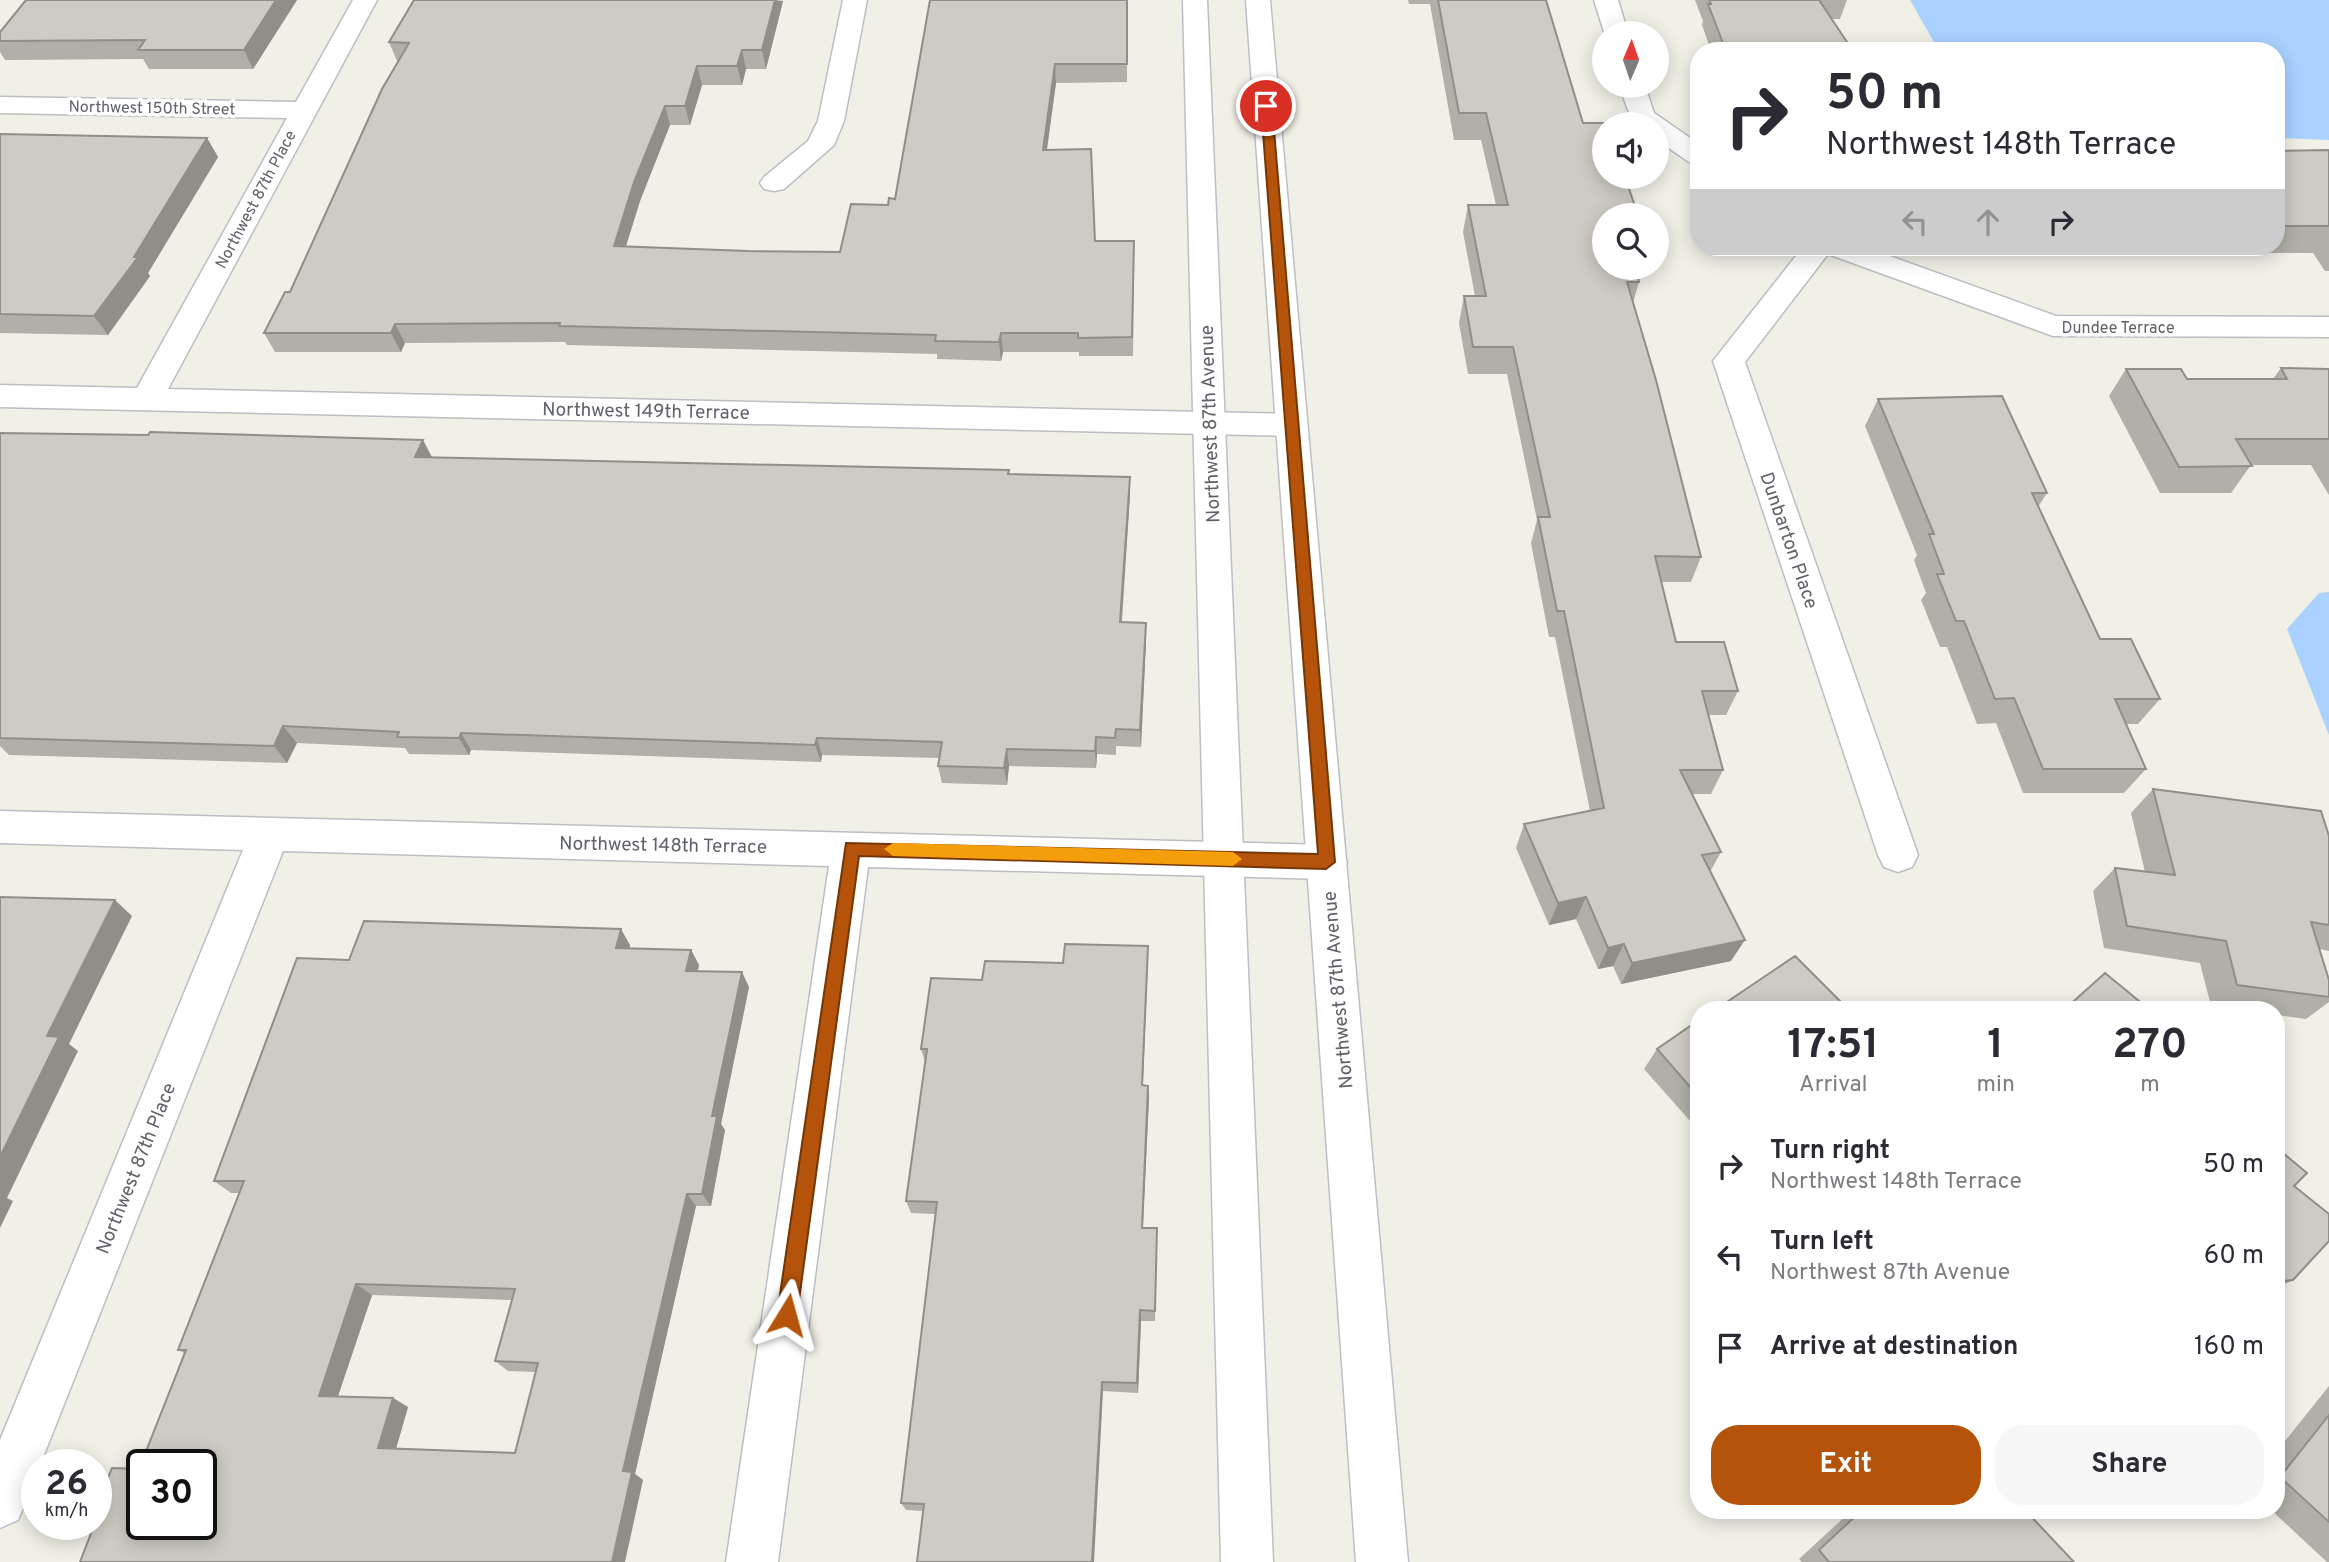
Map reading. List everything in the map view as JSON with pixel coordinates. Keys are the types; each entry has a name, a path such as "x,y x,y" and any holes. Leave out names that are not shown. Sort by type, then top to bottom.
{"street":[{"name":"Northwest 87th Place","path":"147,399 365,0"},
{"path":"774,183 820,145 831,121 855,0"},
{"name":"Northwest 87th Avenue","path":"1195,0 1247,1562"},
{"name":"Northwest 87th Avenue","path":"1258,0 1382,1562"},
{"path":"1606,0 1612,21"},
{"name":"Northwest 150th Street","path":"0,105 304,110"},
{"path":"1669,135 1690,150"},
{"name":"Dunbarton Place","path":"1811,256 1729,361 1898,855"},
{"name":"Dundee Terrace","path":"1862,256 2053,326 2329,327"},
{"name":"Northwest 149th Terrace","path":"0,396 1292,425"},
{"name":"Northwest 148th Terrace","path":"0,827 1326,862"},
{"name":"Northwest 87th Place","path":"0,1502 270,834"},
{"path":"752,1562 851,848"}],"water":[{"path":"1910,0 2329,0 2329,140 2285,138 2285,42 1934,42"},
{"path":"2329,592 2329,735 2287,629 2319,593"}],"building":[{"path":"26,0 276,0 244,50 138,50 145,40 0,41 0,32"},
{"path":"414,0 775,0 762,50 742,50 737,66 697,66 685,106 665,106 634,182 614,246 840,252 851,204 888,205 889,198 895,199 930,0 1127,0 1127,64 1055,64 1043,150 1091,149 1095,241 1134,241 1132,337 1078,338 1078,333 1001,333 999,342 935,341 936,335 559,326 560,323 395,324 391,333 264,333 285,292 290,292 382,89 409,43 389,42"},
{"path":"1438,0 1546,0 1583,123 1592,123 1592,189 1629,189 1634,203 1592,203 1592,280 1639,280 1627,282 1656,380 1701,557 1655,556 1676,642 1724,642 1738,691 1702,691 1723,770 1680,770 1721,852 1702,855 1745,940 1632,963 1624,944 1608,948 1586,897 1558,903 1524,824 1604,808 1564,611 1557,611 1538,517 1550,517 1513,347 1473,347 1464,296 1486,296 1468,205 1508,205 1486,113 1459,113"},
{"path":"1709,0 1819,0 1847,42 1723,42 1708,4 1711,4"},
{"path":"0,134 207,138 134,257 138,257 94,316 0,314"},
{"path":"2329,150 2329,226 2285,226 2285,151"},
{"path":"2281,368 2329,369 2329,439 2236,439 2252,466 2179,467 2126,369 2181,369 2187,379 2287,379"},
{"path":"2002,396 2047,493 2032,493 2100,639 2131,639 2160,699 2115,699 2146,769 2043,769 2014,698 1995,699 1964,621 1956,621 1937,574 1944,574 1929,534 1934,534 1878,399"},
{"path":"150,432 423,440 415,457 1009,470 1008,474 1130,477 1120,622 1146,623 1140,730 1116,729 1115,738 1096,737 1095,751 1007,749 1004,768 938,766 942,742 817,738 815,745 461,733 459,738 397,737 399,732 283,726 274,746 0,738 0,433 148,435"},
{"path":"2153,789 2321,811 2329,836 2329,925 2311,922 2329,980 2329,997 2237,985 2226,941 2127,926 2115,868 2175,875"},
{"path":"0,897 115,900 47,1036 59,1037 0,1157"},
{"path":"364,921 621,929 616,948 691,950 686,971 742,972 712,1116 717,1116 702,1194 687,1194 623,1471 632,1472 612,1562 80,1562 88,1540 112,1540 112,1468 126,1469 126,1540 217,1540 217,1449 147,1449 186,1350 178,1350 244,1181 214,1181 297,958 349,960","holes":["356,1284 515,1289 495,1361 538,1363 515,1453 378,1448 393,1398 319,1396"]},
{"path":"1065,944 1148,946 1142,1085 1148,1086 1142,1228 1157,1228 1155,1311 1140,1310 1137,1383 1102,1382 1092,1562 917,1562 924,1504 901,1503 937,1202 906,1201 927,1049 921,1049 931,978 982,980 985,961 1063,963"},
{"path":"1795,956 1840,1001 1728,1001"},
{"path":"2105,973 2139,1001 2074,1001"},
{"path":"1690,1026 1690,1087 1657,1049"},
{"path":"2285,1155 2307,1173 2294,1186 2329,1214 2329,1241 2293,1280 2285,1281"},
{"path":"2329,1415 2329,1522 2285,1482 2285,1471"},
{"path":"1852,1519 2033,1519 2074,1562 1829,1562 1819,1550"}],"slow traffic":[{"path":"893,849 1233,859"}],"route":[{"path":"787,1315 851,848 1326,862 1266,106"}]}
